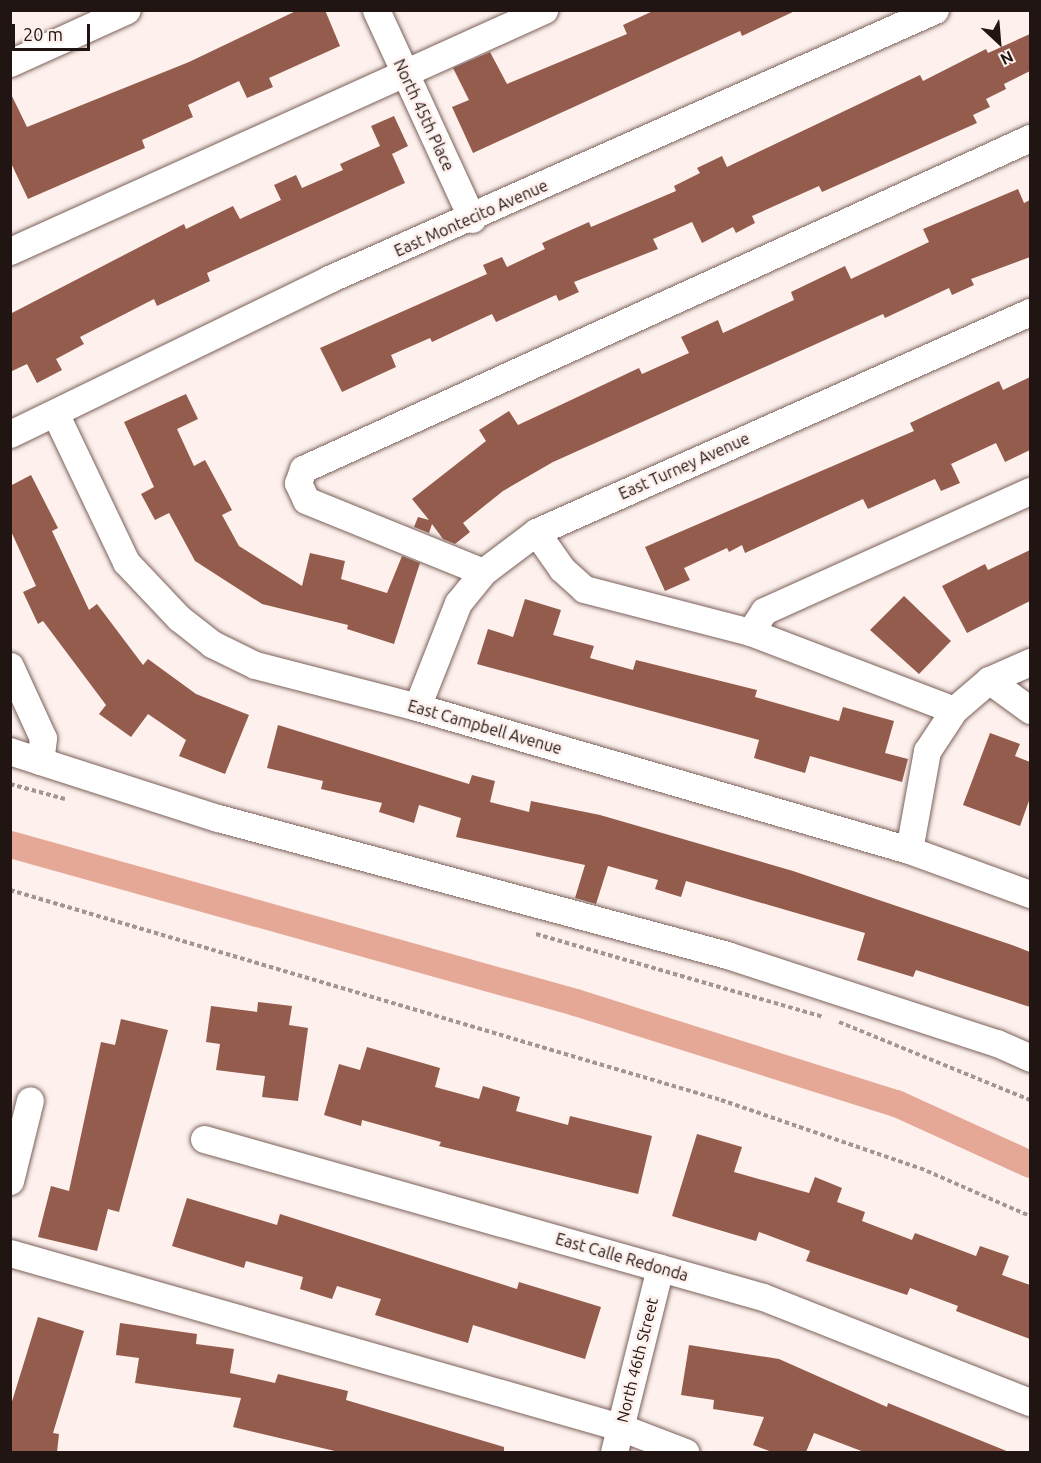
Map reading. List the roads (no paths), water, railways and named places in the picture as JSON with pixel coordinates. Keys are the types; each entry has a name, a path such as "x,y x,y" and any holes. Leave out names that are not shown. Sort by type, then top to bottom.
{"street":[{"path":"10,63 127,10"},
{"name":"North 45th Place","path":"376,10 472,219"},
{"path":"10,251 544,10"},
{"name":"East Montecito Avenue","path":"10,434 200,339 935,10"},
{"path":"483,572 306,500 298,483 303,469 1030,138"},
{"name":"East Turney Avenue","path":"417,706 458,603 483,572 536,532 1030,312"},
{"name":"East Campbell Avenue","path":"55,413 126,562 179,618 212,644 255,665 417,706 909,850 1030,894"},
{"path":"750,632 764,611 1030,491"},
{"path":"536,532 561,569 584,589 750,632 954,710"},
{"path":"909,850 927,751 954,710 988,680 1030,662"},
{"path":"10,666 43,738 40,761"},
{"path":"988,680 1030,710"},
{"path":"10,751 218,818 727,956 997,1043 1030,1058"},
{"path":"10,1181 30,1100"},
{"name":"East Calle Redonda","path":"204,1139 763,1297 1030,1402"},
{"path":"10,1253 617,1440 685,1452"},
{"name":"North 46th Street","path":"617,1440 660,1268"}],"waterway":[{"path":"10,844 575,1002 896,1103 1030,1164"}]}
